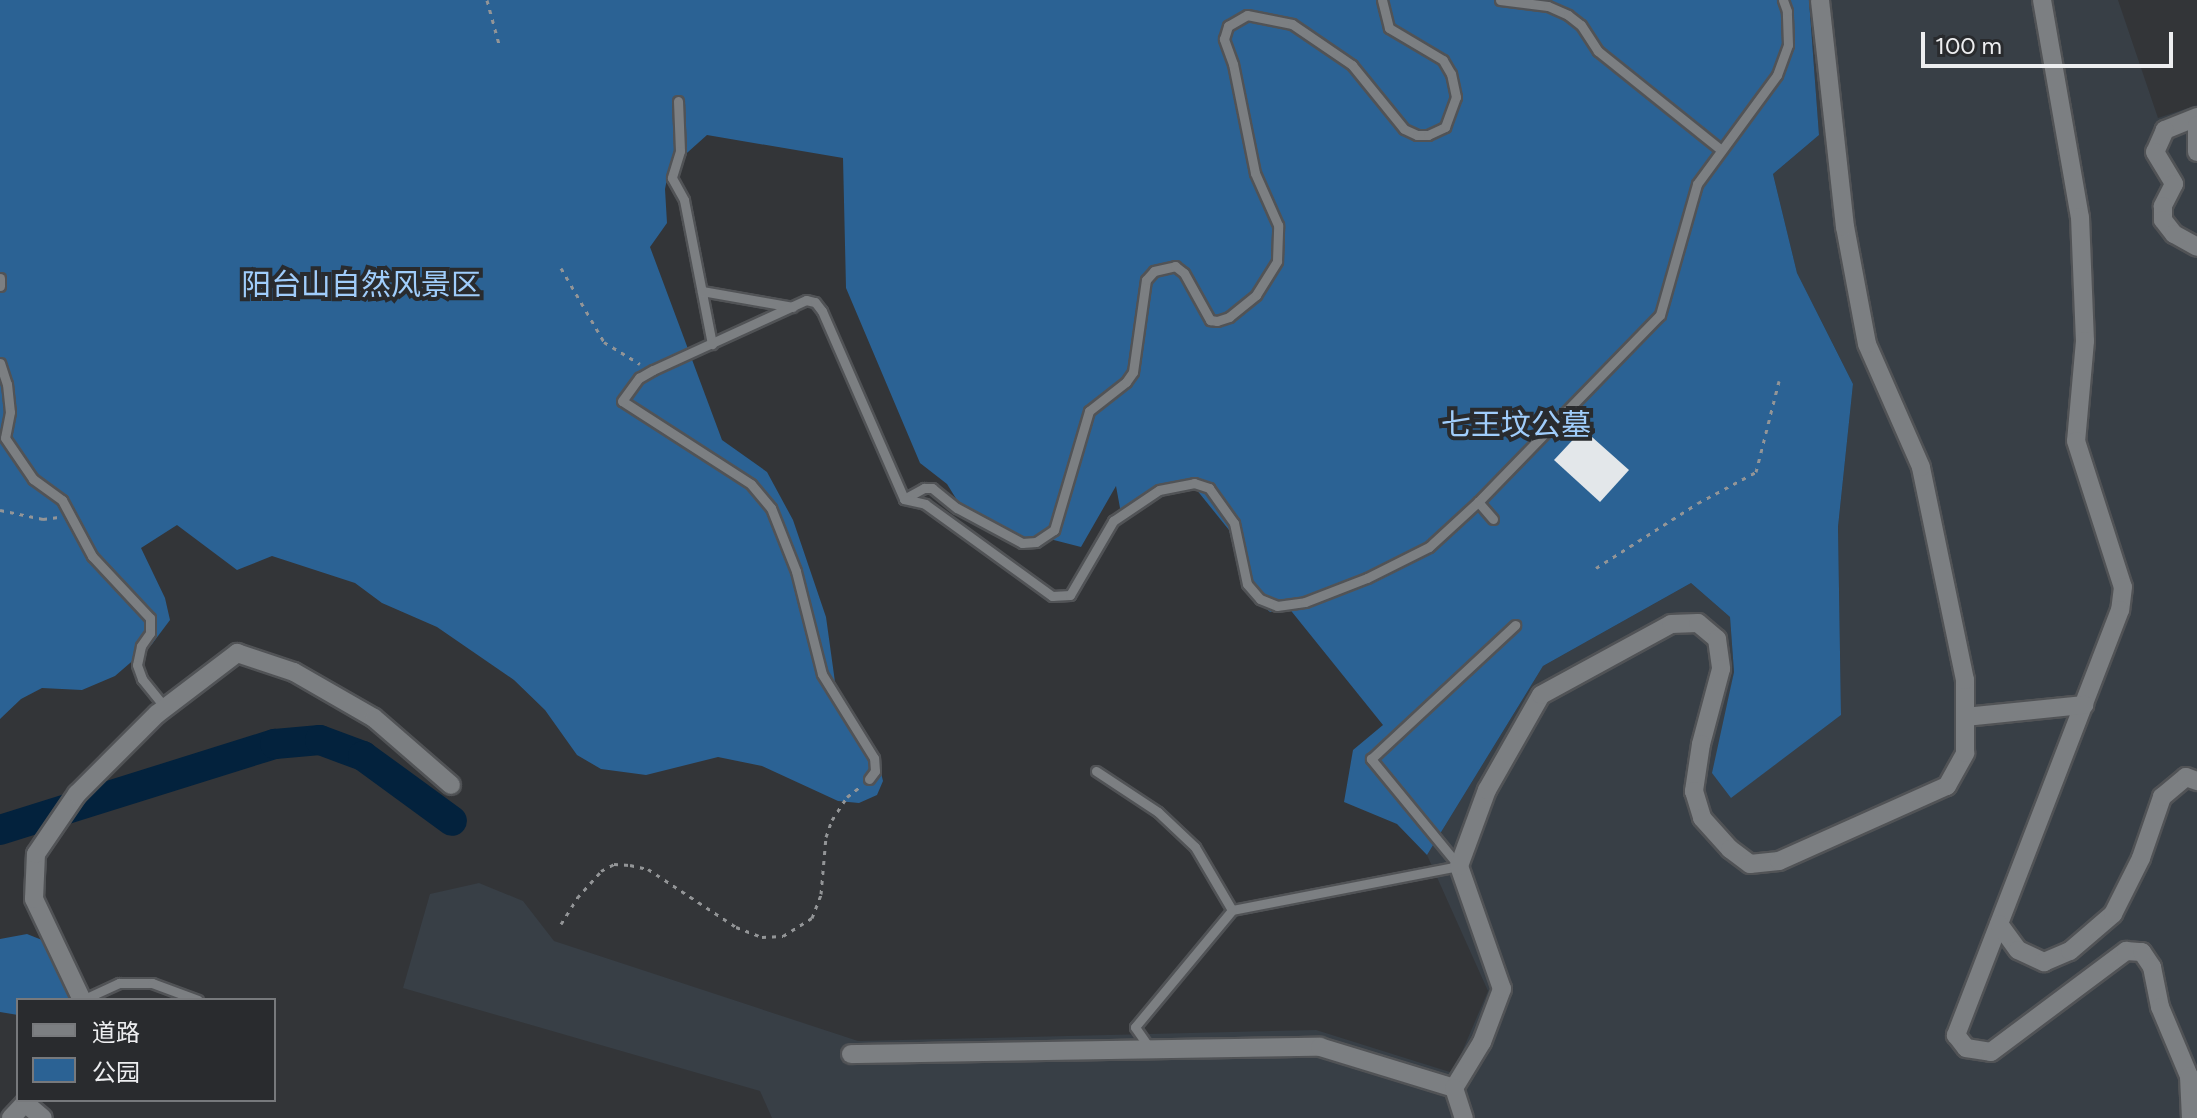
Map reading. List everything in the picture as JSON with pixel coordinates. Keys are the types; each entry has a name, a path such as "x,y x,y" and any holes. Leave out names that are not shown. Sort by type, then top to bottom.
{"street":[{"path":"1464,1118 1454,1088 1482,1042 1502,989 1459,866 1487,790 1541,695 1671,624 1698,623 1717,639 1721,669 1701,744 1694,791 1702,818 1730,849 1750,864 1779,861 1947,786 1965,753 1965,680 1921,467 1867,344 1845,227 1820,0"},
{"path":"2042,0 2080,217 2085,341 2076,441 2123,587 2120,610 1956,1035 1966,1048 1991,1052 2126,951 2142,952 2152,967 2160,1007 2189,1076 2191,1118"},
{"path":"2197,117 2165,130 2155,152 2174,184 2163,206 2163,220 2174,234 2197,247"},
{"path":"2197,125 2197,152"},
{"path":"81,998 34,899 36,854 77,794 165,707 237,653 294,672 374,718 451,785"},
{"path":"1965,717 2084,705"},
{"path":"1999,924 2018,950 2044,962 2070,951 2113,914 2141,858 2162,797 2186,777 2197,781"},
{"path":"851,1054 1320,1047 1454,1088"},
{"path":"11,1118 26,1102 43,1118"}],"lane":[{"path":"904,499 924,488 932,488 957,508 1022,543 1036,542 1054,530 1089,411 1126,382 1133,372 1146,280 1154,271 1175,266 1184,273 1210,320 1229,317 1256,295 1277,261 1278,225 1255,173 1233,64 1224,39 1228,26 1247,15 1292,24 1352,65 1404,129 1417,135 1428,135 1445,127 1456,97 1451,74 1443,60 1389,28 1385,23 1382,0"},
{"path":"1500,0 1548,6 1568,15 1581,25 1598,51 1721,150"},
{"path":"904,499 925,504 1052,596 1070,595 1113,521 1159,490 1194,483 1209,488 1234,523 1247,584 1260,599 1277,606 1305,602 1367,578 1429,547 1478,502 1660,315 1697,184 1777,75 1788,45 1787,11 1783,0"},
{"path":"678,101 680,151 672,178 684,200 712,344"},
{"path":"0,278 0,286"},
{"path":"702,291 793,307"},
{"path":"869,779 875,771 874,758 822,674 796,571 771,508 751,484 622,401 639,378 653,370 806,300 815,302 822,311 904,499"},
{"path":"0,363 7,384 10,412 5,438 33,479 62,500 92,556 150,618 150,633 141,646 137,665 142,679 165,707"},
{"path":"1478,502 1493,519"},
{"path":"1151,1050 1135,1027 1232,910 1459,866 1371,759 1515,625"},
{"path":"1096,771 1158,812 1195,847 1232,910"},
{"path":"86,998 119,983 152,983 193,998"}],"path":[{"path":"487,0 499,44"},
{"path":"561,268 604,342 623,357 653,370"},
{"path":"1596,568 1698,503 1756,472 1779,381"},
{"path":"0,510 43,519 71,516"},
{"path":"561,924 577,898 601,871 614,864 648,869 736,927 762,937 783,936 812,918 821,894 826,837 832,820 847,797 869,779"}],"shaded area":[{"path":"1809,0 2118,0 2158,118 2197,105 2197,1118 772,1118 760,1091 403,988 430,894 479,883 523,901 554,941 858,1041 1316,1030 1453,1073 1488,991 1427,855 1543,666 1691,583 1730,617 1734,672 1725,722 1731,797 1841,715 1838,527 1853,384 1797,273 1773,174 1819,135"}],"green space":[{"name":"阳台山自然风景区","path":"0,0 1809,0 1819,135 1773,174 1797,273 1853,384 1838,527 1841,715 1731,798 1712,773 1734,672 1730,617 1691,583 1543,666 1427,855 1397,824 1344,802 1353,750 1383,725 1288,607 1270,612 1244,589 1229,530 1196,489 1166,488 1122,519 1116,486 1081,547 1046,538 1033,549 1008,543 960,505 947,484 920,463 846,288 843,158 707,135 669,169 665,189 667,223 650,247 722,440 767,472 793,520 826,617 835,682 877,756 883,781 877,795 859,803 838,801 762,766 718,757 646,775 601,769 577,755 545,710 514,680 437,627 382,603 355,583 272,556 237,570 177,525 141,548 165,598 170,620 152,644 115,676 82,690 42,688 21,699 0,719"},
{"path":"27,934 42,940 75,994 74,998 16,998 16,1015 0,1012 0,939"}],"building":[{"path":"1583,429 1629,470 1600,502 1554,460"}],"waterway":[{"path":"0,830 275,744 320,740 363,756 452,821"}],"park label":[{"name":"七王坟公墓","path":"1516,425"}]}
